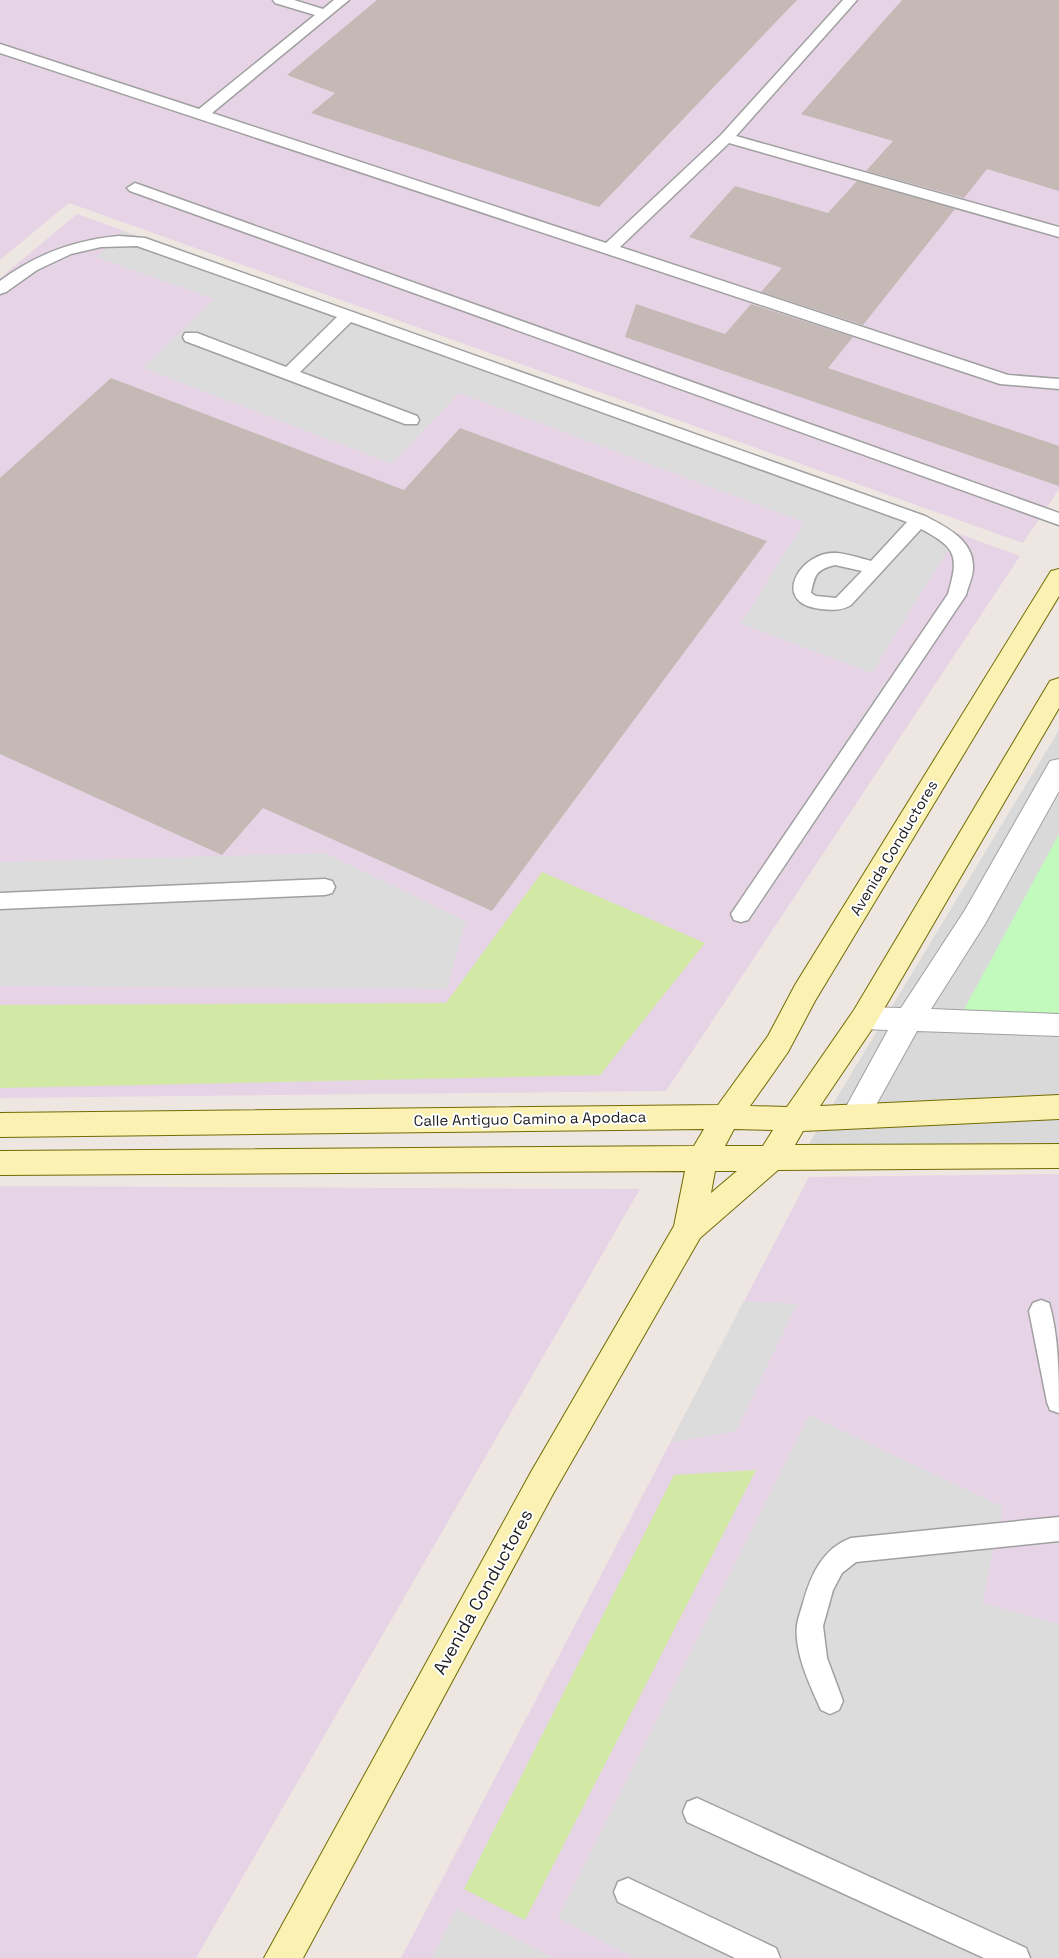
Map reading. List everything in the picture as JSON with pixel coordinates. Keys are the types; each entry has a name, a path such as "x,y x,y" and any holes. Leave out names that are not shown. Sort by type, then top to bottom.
{"main road":[{"name":"Avenida Conductores","path":"283,1958 542,1483 689,1229 702,1159 726,1117 778,1044 805,993 1059,577"},
{"path":"689,1229 771,1159 795,1118 864,1018 1059,687"},
{"name":"Calle Antiguo Camino a Apodaca","path":"0,1124 726,1117 795,1118 1059,1108"},
{"path":"0,1163 1059,1156"}],"street":[{"path":"855,1116 908,1021 975,917 1059,768"},
{"path":"864,1018 1059,1025"}],"lane":[{"path":"280,0 325,14"},
{"path":"201,115 342,0"},
{"path":"609,249 726,138 850,0"},
{"path":"0,48 1006,380 1059,384"},
{"path":"726,138 1059,232"},
{"path":"135,188 1059,520"},
{"path":"0,289 18,274 53,254 74,246 102,241 139,241 347,317 920,520 950,537 961,552 964,568 957,595 741,914"},
{"path":"289,374 347,317"},
{"path":"191,337 411,420"},
{"path":"875,568 920,520"},
{"path":"0,901 325,887"},
{"path":"1041,1311 1059,1402"},
{"path":"830,1701 814,1658 810,1626 821,1586 833,1564 852,1550 1059,1530"},
{"path":"697,1812 1016,1958"},
{"path":"628,1892 766,1958"}],"shaded area":[{"path":"0,0 1059,0 1059,489 1023,543 69,203 0,260"},
{"path":"77,214 1020,556 666,1091 0,1098 0,278"},
{"path":"123,231 958,533 872,673 741,624 804,522 459,393 392,464 143,368 214,299 96,257"},
{"path":"1059,730 1059,1144 807,1147"},
{"path":"325,853 466,921 447,989 0,986 0,862"},
{"path":"1059,1174 1059,1958 401,1958 809,1177"},
{"path":"0,1186 640,1189 196,1958 0,1958"},
{"path":"744,1301 797,1304 736,1431 670,1443"},
{"path":"809,1415 1003,1507 982,1603 1059,1624 1059,1958 634,1958 558,1918"},
{"path":"456,1909 554,1958 432,1958"}],"green space":[{"path":"1059,834 1059,1014 960,1017"},
{"path":"542,872 705,943 600,1075 0,1088 0,1005 446,1003"},
{"path":"756,1470 525,1920 464,1889 674,1475"}],"building":[{"path":"377,0 797,0 599,207 311,113 335,93 287,75"},
{"path":"902,0 1059,0 1059,191 987,169 964,198 866,171 893,141 801,114"},
{"path":"857,181 955,209 863,325 761,292 782,268 689,237 735,186 828,213"},
{"path":"636,304 725,334 751,304 853,337 828,368 1059,446 1059,486 625,337"},
{"path":"111,378 404,490 460,428 767,541 492,911 263,808 222,855 0,754 0,478"}]}
